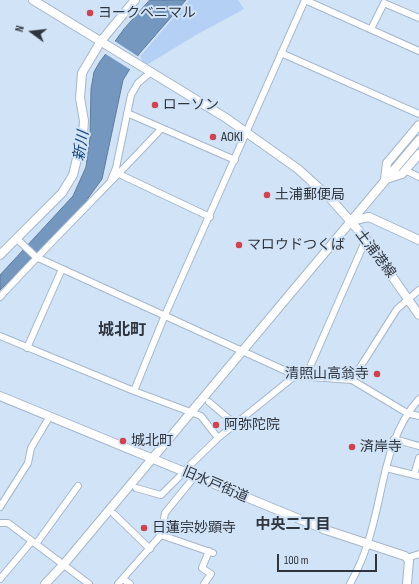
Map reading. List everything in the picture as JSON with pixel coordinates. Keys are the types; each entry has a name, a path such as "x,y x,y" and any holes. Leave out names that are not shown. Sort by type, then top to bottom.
{"street":[{"path":"33,0 247,132 285,158 310,179 350,221"},
{"path":"0,255 62,193 73,175 83,134 84,121 80,98 82,73 135,0"},
{"path":"134,391 165,315 210,217 305,0 419,51"},
{"path":"371,29 384,3 419,18"},
{"path":"281,53 419,114"},
{"path":"110,184 116,168 134,87 150,72"},
{"path":"127,113 235,160"},
{"path":"419,124 387,163 385,179 402,174 419,154"},
{"path":"0,297 36,257 110,184 161,129"},
{"name":"土浦港線","path":"419,140 350,221 366,239 419,315"},
{"path":"407,171 419,177"},
{"path":"119,174 210,217"},
{"path":"46,584 192,413 350,221 369,218 419,240"},
{"path":"16,238 36,257 165,315 242,352 297,376 352,380 407,413 419,416"},
{"path":"306,376 366,239"},
{"path":"27,348 62,269"},
{"path":"352,380 385,325 400,305 419,290"},
{"path":"0,336 134,391 201,416 218,438"},
{"path":"136,488 161,495 218,438 291,379 297,376"},
{"name":"旧水戸街道","path":"0,396 289,515 408,558"},
{"path":"350,584 368,544 394,439 407,413 419,399"},
{"path":"209,402 235,424"},
{"path":"0,507 28,463 30,448 50,416"},
{"path":"394,439 419,446"},
{"path":"386,468 417,476 419,458"},
{"path":"120,582 161,535 165,514 195,476"},
{"path":"0,579 34,543 78,486"},
{"path":"114,514 150,549"},
{"path":"0,523 8,523 89,584"},
{"path":"161,535 211,552 202,568 211,574 204,584"},
{"path":"407,584 408,558 419,554"},
{"path":"120,582 130,584"}],"shaded area":[{"path":"150,0 186,0 139,54 123,80 102,179 83,205 0,290 0,275 73,196 86,167 90,138 91,89 94,72 124,29"},
{"path":"189,0 238,0 244,9 196,35 145,66 140,56"}],"pier":[{"path":"113,40 139,57 131,70 104,53"}],"place":[{"name":"ヨークベニマル","path":"90,13"},
{"name":"ローソン","path":"155,105"},
{"name":"AOKI","path":"213,137"},
{"name":"土浦郵便局","path":"267,195"},
{"name":"マロウドつくば","path":"239,245"},
{"name":"清照山高翁寺","path":"377,374"},
{"name":"阿弥陀院","path":"216,425"},
{"name":"城北町","path":"123,441"},
{"name":"済岸寺","path":"352,447"},
{"name":"日蓮宗妙顕寺","path":"144,528"}],"district":[{"name":"城北町","path":"122,331"},
{"name":"中央二丁目","path":"293,525"}],"water label":[{"name":"新川","path":"82,146"}]}
